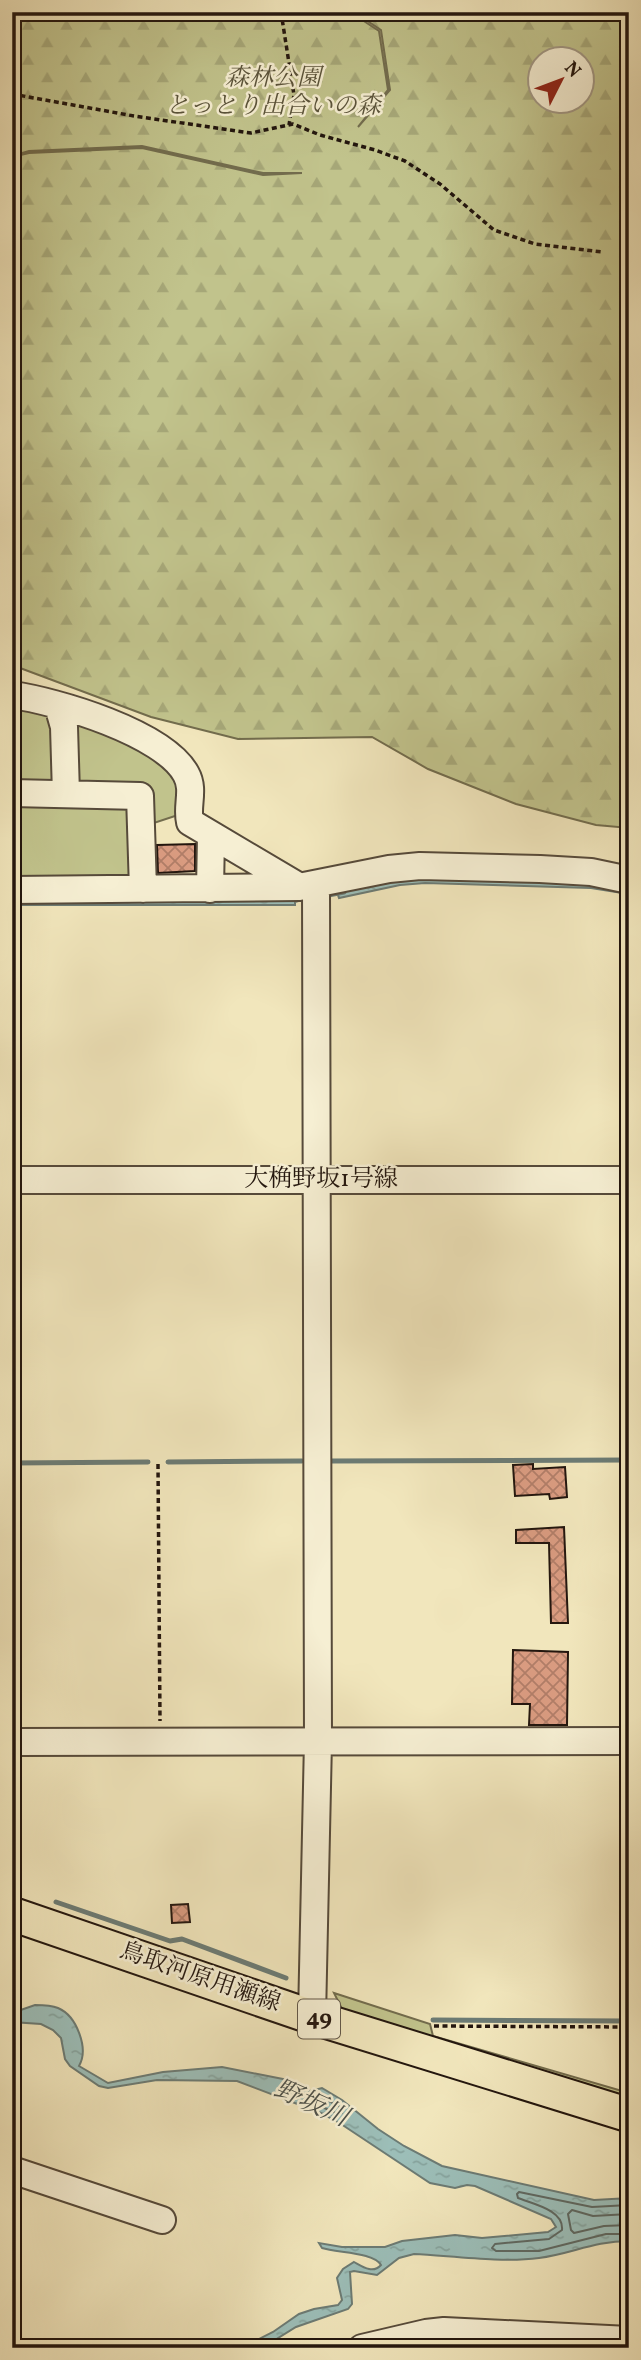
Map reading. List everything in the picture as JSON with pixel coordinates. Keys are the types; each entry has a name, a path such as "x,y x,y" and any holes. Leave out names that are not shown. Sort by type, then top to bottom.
{"main road":[{"name":"鳥取河原用瀬線","path":"12,1914 312,2017 629,2115"}],"street":[{"path":"12,695 34,698 134,732 171,757 185,772 190,784 190,821 211,836 307,886"},
{"path":"58,706 64,727 66,794"},
{"path":"12,793 140,796 143,890"},
{"path":"210,889 211,836"},
{"path":"12,890 307,886 389,869 420,866 591,872 629,880"},
{"path":"307,886 317,1180 318,1741 312,2017"},
{"name":"大桷野坂1号線","path":"12,1180 629,1180"},
{"path":"12,1742 629,1741"},
{"path":"12,2170 162,2220"},
{"path":"362,2348 444,2331 629,2340"}],"path":[{"path":"281,12 294,95 289,125"},
{"path":"12,94 251,133 293,124 405,162 440,184 494,230 536,244 602,252"},
{"path":"158,1464 160,1741"},
{"path":"434,2026 629,2027"}],"green space":[{"name":"森林公園 とっとり出合いの森","path":"12,12 350,12 379,31 388,90 358,127 390,90 381,30 354,12 629,12 629,828 596,825 516,804 428,769 372,737 238,739 151,717 12,665 12,157 29,153 142,148 263,175 302,173 263,173 142,146 29,151 12,156"},
{"path":"12,699 49,708 61,788 12,785"},
{"path":"69,715 172,765 184,813 148,825 147,800 70,790"},
{"path":"12,798 130,802 135,885 12,885"},
{"path":"334,1993 430,2024 433,2036 629,2093 629,2100 342,2009"}],"water":[{"path":"401,877 590,881 629,889 629,894 591,888 425,883 400,885 339,898 337,892"},
{"path":"301,897 302,900 295,902 295,905 12,905 12,900"},
{"name":"野坂川","path":"35,2005 58,2008 71,2018 82,2042 82,2059 79,2066 108,2083 163,2072 222,2067 288,2080 310,2091 322,2088 404,2146 442,2166 594,2200 629,2198 629,2241 605,2243 551,2256 525,2259 414,2254 399,2258 377,2275 350,2272 352,2304 348,2309 296,2327 262,2348 241,2348 273,2332 299,2314 338,2305 342,2300 337,2278 343,2269 354,2262 371,2269 381,2265 363,2255 322,2248 319,2243 342,2247 385,2247 402,2241 455,2235 482,2238 548,2232 556,2227 551,2219 475,2186 455,2188 430,2183 321,2113 237,2081 157,2080 108,2088 99,2086 70,2066 65,2059 61,2038 53,2030 41,2024 12,2022 12,2013"}],"building":[{"path":"195,844 195,871 158,873 157,845"},
{"path":"533,1464 533,1469 565,1467 567,1497 550,1499 549,1494 515,1496 513,1465"},
{"path":"564,1527 568,1623 551,1623 549,1543 516,1543 516,1530"},
{"path":"513,1650 568,1652 567,1725 529,1725 530,1704 512,1704"},
{"path":"188,1904 190,1922 172,1923 171,1905"}],"waterway":[{"path":"323,896 344,892"},
{"path":"332,1461 629,1460"},
{"path":"168,1462 302,1461"},
{"path":"12,1463 148,1462"},
{"path":"56,1902 170,1941 182,1939 286,1978"},
{"path":"433,2020 629,2021"}]}
